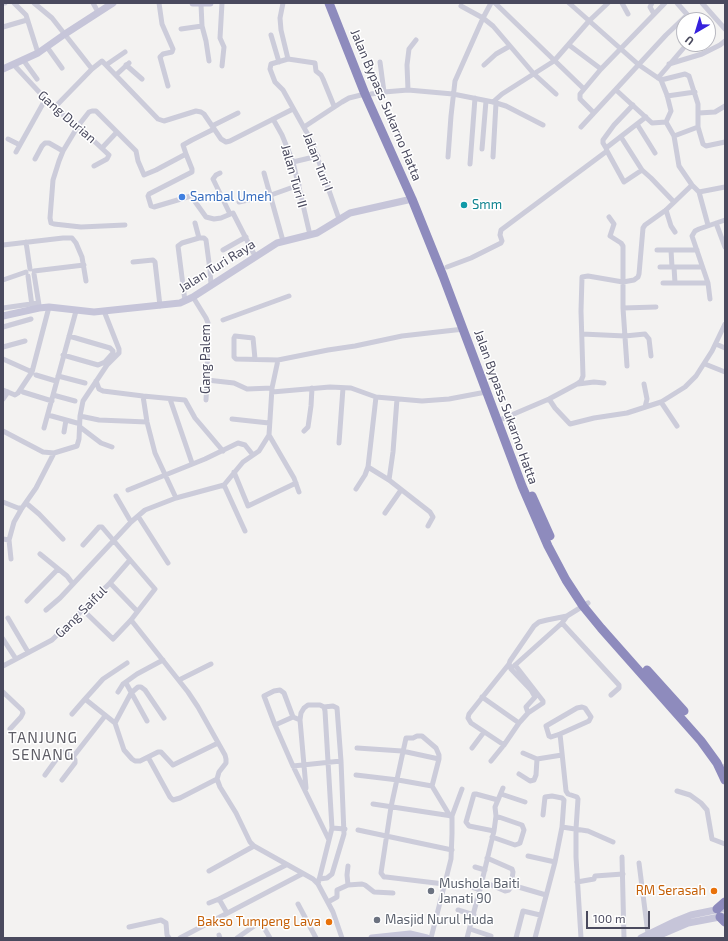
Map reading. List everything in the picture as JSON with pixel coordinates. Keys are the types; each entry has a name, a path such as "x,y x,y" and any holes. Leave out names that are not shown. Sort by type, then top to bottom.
{"highway":[{"name":"Jalan Bypass Sukarno Hatta","path":"329,3 412,199 464,329 513,464 537,521 563,574 601,628 714,749 725,767"},
{"name":"Jalan Bypass Sukarno Hatta","path":"335,3 368,94 416,195 447,267 522,472 555,548 585,604"},
{"name":"Jalan Bypass Sukarno Hatta","path":"675,707 717,763 725,780"},
{"path":"722,914 725,902"}],"street":[{"path":"14,3 25,13 38,53"},
{"path":"34,3 43,6 92,69"},
{"path":"93,3 98,12"},
{"path":"3,69 24,61 38,53 113,3"},
{"path":"159,3 162,24 174,49 172,52 163,54 160,57 168,86"},
{"path":"193,3 210,3"},
{"path":"222,3 220,38 224,47 222,66"},
{"path":"283,3 280,18 281,30 288,59"},
{"path":"448,157 455,81 491,3"},
{"path":"495,3 584,89"},
{"path":"569,3 639,65 659,79 667,96 671,111 666,122"},
{"path":"493,157 495,103 502,94 554,61 589,21 608,3"},
{"path":"622,3 628,14"},
{"path":"652,3 650,7 654,14"},
{"path":"594,113 580,99 580,94 601,69 665,3"},
{"path":"679,5 686,3"},
{"path":"702,3 725,29"},
{"path":"201,4 202,26 209,61"},
{"path":"461,6 483,18 493,26 534,74 556,94"},
{"path":"3,27 27,20"},
{"path":"180,29 202,26"},
{"path":"581,128 676,26"},
{"path":"271,35 279,62"},
{"path":"408,90 407,65 409,49 416,40"},
{"path":"669,64 709,51 725,41"},
{"path":"569,45 601,69"},
{"path":"484,65 496,54 510,46"},
{"path":"47,47 62,68"},
{"path":"106,64 125,52"},
{"path":"659,79 669,64 680,52"},
{"path":"682,52 685,59"},
{"path":"304,126 283,90 275,82 270,69 271,64 288,59 315,63 316,71 323,79 334,106"},
{"path":"24,61 37,79"},
{"path":"54,108 92,69 102,61 160,120 164,121 199,111 204,114 213,128 226,142 229,142 293,109"},
{"path":"380,62 384,92"},
{"name":"Gang Durian","path":"14,64 45,100 78,126 109,155 108,158 94,166"},
{"path":"116,75 128,64 142,79"},
{"path":"659,79 687,74 690,77 698,104 698,127 704,146 725,142"},
{"name":"Jalan Turi I","path":"339,219 318,156 304,126 349,98 368,94 408,90 453,94 495,103 516,110 543,125"},
{"path":"616,90 653,123 666,122"},
{"path":"667,96 695,92"},
{"path":"470,164 475,98"},
{"path":"16,152 45,100"},
{"path":"482,149 486,101"},
{"path":"633,105 614,125 603,140 603,143 624,182 642,170"},
{"path":"699,112 714,112 725,106"},
{"path":"125,225 81,227 51,223 50,218 53,180 63,151 78,126 89,112 94,111 136,152 138,162 144,175 186,154"},
{"path":"230,214 216,219 206,217 191,196 154,207 151,206 148,196 149,194 192,172 184,145 238,113"},
{"path":"447,267 471,258 501,243 501,230 606,150 646,117"},
{"name":"Jalan Turi II","path":"272,119 282,135 293,162 310,235"},
{"path":"666,122 674,136 679,166 698,192 708,225"},
{"path":"636,124 655,152"},
{"path":"674,136 698,127"},
{"path":"102,148 116,133"},
{"path":"621,137 642,170 674,202"},
{"path":"8,138 20,145"},
{"path":"36,159 45,143 49,143 63,151"},
{"path":"293,162 318,156"},
{"path":"220,173 213,179 230,214 233,214 255,256"},
{"path":"264,173 282,241"},
{"path":"239,202 270,195 299,185"},
{"path":"502,419 549,398 581,381 583,376 581,311 582,277 588,276 623,282 634,280 638,277 643,228 666,210 692,185"},
{"path":"698,192 725,187"},
{"name":"Jalan Turi Raya","path":"3,316 36,306 94,312 170,305 185,301 194,297 271,246 282,241 322,231 350,213 412,199"},
{"path":"666,210 671,226 675,232"},
{"path":"609,217 614,224 610,236 623,246 623,308 627,366"},
{"path":"710,299 708,283 692,236 695,231 725,220"},
{"path":"195,223 199,238"},
{"path":"716,223 725,247"},
{"path":"3,245 72,238 76,243 84,265 86,281"},
{"path":"185,301 178,246 182,242 199,238 204,238 206,240 211,285"},
{"path":"223,250 246,238"},
{"path":"3,308 36,306 26,242"},
{"path":"657,250 697,250"},
{"path":"671,250 675,283"},
{"path":"133,262 153,260 155,262 160,306"},
{"path":"3,280 30,272 84,265"},
{"path":"660,267 702,266"},
{"path":"664,284 708,283"},
{"path":"223,320 289,296"},
{"name":"Gang Palem","path":"194,297 208,322 208,380 206,400"},
{"path":"623,308 656,307"},
{"path":"3,399 5,391 14,395 18,393 34,374 49,308"},
{"path":"44,428 76,311"},
{"path":"3,431 43,452 54,453 77,446 78,425 83,401 107,365 119,353 119,349 104,311"},
{"path":"3,327 31,319"},
{"path":"549,398 570,424 594,418 627,413 661,402 685,387 696,376 705,364 725,324"},
{"path":"255,360 253,338 234,337 234,358 238,360 255,360 278,360 402,336 464,329"},
{"path":"582,334 625,336 645,334 649,339 651,356"},
{"path":"63,355 98,365 106,362 113,353 113,350 110,348 69,336"},
{"path":"3,347 25,341"},
{"path":"716,344 725,348"},
{"path":"3,358 34,374 84,383"},
{"path":"278,360 272,390 269,435 296,483 299,492"},
{"path":"705,364 725,371"},
{"path":"208,380 234,384 247,389 272,390 351,388 376,397 422,401 449,399 486,392"},
{"path":"96,381 99,389 103,391 186,401 195,418 223,451"},
{"path":"576,384 594,382 604,383"},
{"path":"644,384 647,399 645,407"},
{"path":"304,431 308,427 312,388"},
{"path":"339,443 343,388"},
{"path":"23,392 75,401"},
{"path":"143,396 147,422 155,453 176,498"},
{"path":"356,488 365,475 368,467 376,397"},
{"path":"170,399 192,463"},
{"path":"389,480 393,452 397,399"},
{"path":"661,402 677,426"},
{"path":"48,415 78,425 99,442 112,447"},
{"path":"80,416 99,420 147,422"},
{"path":"232,419 269,423"},
{"path":"64,432 66,420"},
{"path":"46,610 73,584 131,522 145,510 176,498 224,484 243,462 261,448 269,435"},
{"path":"128,490 240,443 245,445 253,455"},
{"path":"12,559 9,540 13,526 22,508 36,488 54,453"},
{"path":"368,467 389,480 433,514 428,526"},
{"path":"234,472 248,506 296,483"},
{"path":"224,484 245,531"},
{"path":"385,513 401,490"},
{"path":"116,496 131,522"},
{"path":"3,502 18,508 22,508"},
{"path":"26,503 63,539"},
{"path":"138,516 168,563"},
{"path":"83,545 99,527 103,528 154,590 131,620 113,638 83,610"},
{"path":"3,539 9,540"},
{"path":"40,554 73,584"},
{"name":"Gang Saiful","path":"3,666 52,640 83,610 130,560"},
{"path":"27,601 58,569"},
{"path":"110,582 137,611"},
{"path":"504,745 471,723 468,718 469,714 482,697 512,666 562,623 567,616 585,604"},
{"path":"512,666 534,626 540,622 567,616"},
{"path":"8,618 28,652"},
{"path":"131,620 179,680 198,707 218,743 226,763 219,772 217,779 250,842 254,846 286,865 319,882"},
{"path":"562,623 619,685 619,688 611,695"},
{"path":"3,639 16,659"},
{"path":"118,692 123,684 137,674 163,660"},
{"path":"72,714 103,679 127,663"},
{"path":"179,680 211,664"},
{"path":"512,666 534,696 534,699 526,706 528,713"},
{"path":"491,761 519,723 528,713 543,703 534,688 512,666"},
{"path":"126,683 147,721"},
{"path":"115,723 131,693 138,687 145,690 164,718"},
{"path":"300,720 293,717 284,694 280,690 268,693 264,696 293,766 329,840"},
{"path":"3,692 22,710 23,713 10,729"},
{"path":"482,697 519,723"},
{"path":"85,699 115,723 124,750 132,759 140,761 161,752 174,765 218,743"},
{"path":"306,791 300,720 301,713 308,705 320,705 324,707 333,706 337,708 345,829 332,874 319,882"},
{"path":"324,707 332,828 319,882 337,920 342,938"},
{"path":"577,708 585,708 590,718 589,721 560,734 551,737 549,736 546,726 577,708"},
{"path":"62,780 75,763 74,757 105,716"},
{"path":"275,725 293,717"},
{"path":"472,748 484,732"},
{"path":"560,734 566,791 568,794 578,799 576,829 577,882 581,938"},
{"path":"444,884 384,877 381,870 391,807 398,780 405,738 420,736 425,738 436,748 439,755 432,786 451,816"},
{"path":"357,748 402,751 438,759"},
{"path":"44,775 61,752 74,757"},
{"path":"523,753 536,759 562,755"},
{"path":"148,757 168,794 173,800 180,798 217,779"},
{"path":"519,774 530,780 534,780 536,775 536,759"},
{"path":"293,766 341,760"},
{"path":"356,776 398,780 432,786"},
{"path":"467,938 488,858 496,816 495,807 503,788"},
{"path":"431,938 451,859 451,816 462,789"},
{"path":"677,791 690,795 701,803 707,810 712,839 725,844"},
{"path":"496,816 522,825 524,830 520,843 515,845 493,834 467,825 466,822 474,794 498,800"},
{"path":"501,794 525,802"},
{"path":"537,938 540,915 555,862 562,827 564,800 562,798 552,796 545,797 543,816"},
{"path":"373,804 451,816"},
{"path":"562,827 588,831 613,842"},
{"path":"332,828 345,829"},
{"path":"358,830 452,850"},
{"path":"209,871 254,846"},
{"path":"528,856 555,862"},
{"path":"622,856 624,938"},
{"path":"482,881 506,892 511,886 512,869 488,858"},
{"path":"451,859 458,861"},
{"path":"639,863 650,937"},
{"path":"209,903 286,865"},
{"path":"348,866 348,885"},
{"path":"475,867 485,870"},
{"path":"180,938 302,874"},
{"path":"577,882 594,879 595,876 623,874"},
{"path":"328,902 337,896 337,890 348,885 362,884 374,892 393,893"},
{"path":"462,884 480,890"},
{"path":"515,886 546,895"},
{"path":"219,899 227,913"},
{"path":"298,904 316,938"},
{"path":"458,910 474,915"},
{"path":"516,938 523,911 540,915"},
{"path":"640,938 650,937 688,923 722,914"},
{"path":"129,927 161,920 166,923 167,935 169,938"},
{"path":"237,938 257,924 263,926 273,937"},
{"path":"470,929 491,936"},
{"path":"373,938 410,934 427,938"}],"place":[{"name":"Sambal Umeh","path":"182,197"},
{"name":"Smm","path":"464,205"},
{"name":"Mushola Baiti Janati 90","path":"431,891"},
{"name":"RM Serasah","path":"714,891"},
{"name":"Masjid Nurul Huda","path":"377,920"},
{"name":"Bakso Tumpeng Lava","path":"329,922"}],"district":[{"name":"TANJUNG SENANG","path":"43,746"}]}
